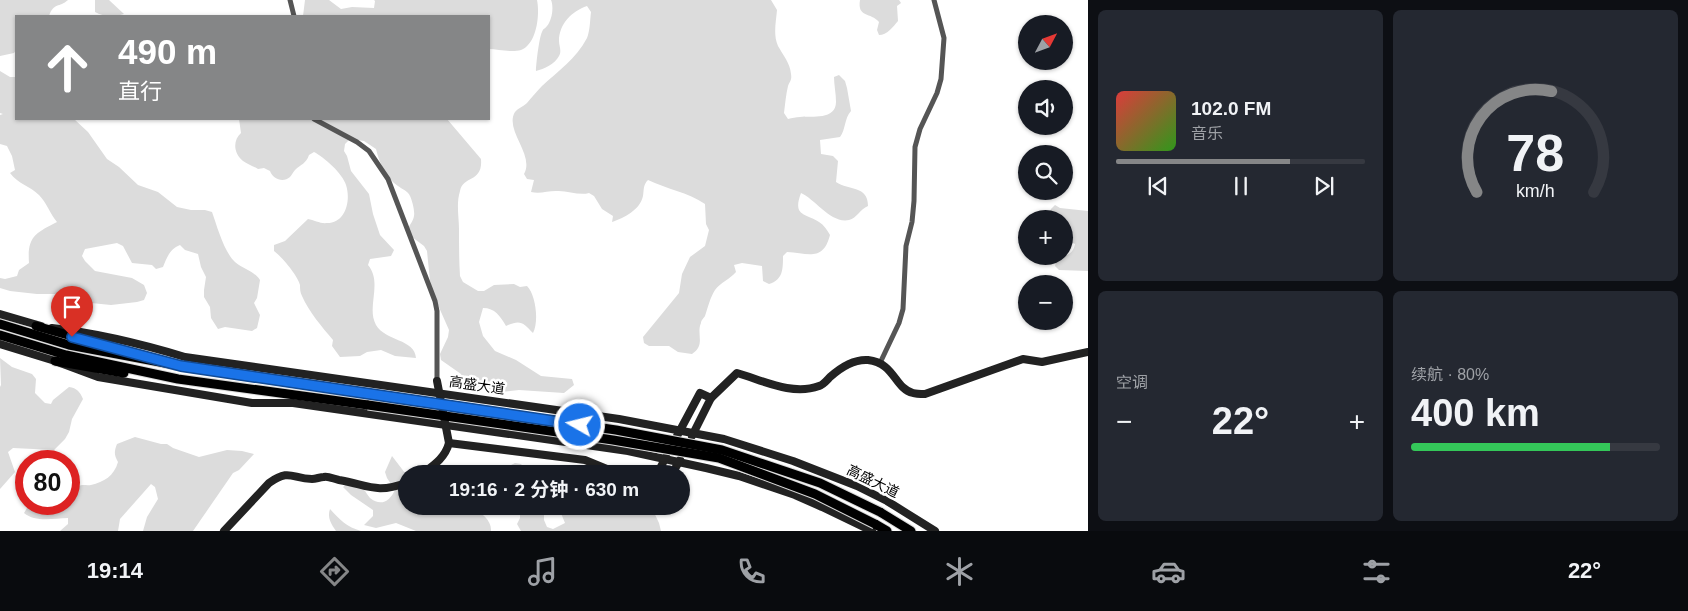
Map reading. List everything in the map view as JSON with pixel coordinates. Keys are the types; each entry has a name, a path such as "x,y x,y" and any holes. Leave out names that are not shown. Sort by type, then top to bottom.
{"highway":[{"name":"高盛大道","path":"0,324 69,345 181,366 616,430 722,450 820,483 880,512 911,531"},
{"path":"36,326 181,366"},
{"path":"0,335 66,355 178,379"},
{"path":"56,361 102,370 613,440 719,458 815,494 873,527 887,531"},
{"path":"896,521 916,531"}],"main road":[{"name":"高盛大道","path":"0,314 36,326 72,330 134,343 186,357 619,419 724,440 793,460 864,490 935,531"},
{"path":"0,344 56,361 98,377 252,403 293,403 628,451 739,476 765,484 873,527"},
{"path":"678,463 711,398 737,372 788,388 809,388 820,386 838,369 851,363 866,360 880,363 888,368 904,387 913,393 925,394 1023,359 1042,362 1088,352"},
{"path":"434,465 447,451 449,443 437,381"},
{"path":"662,465 700,393 711,398"},
{"path":"449,443 585,460 597,465"},
{"path":"224,531 269,483 276,478 288,474 313,480 324,477 354,482 372,489 390,489 398,486"}],"street":[{"path":"290,0 294,15"},
{"path":"880,363 899,323 903,310 906,246 912,222 914,201 915,147 920,129 938,93 941,80 944,38 934,0"},
{"path":"316,120 363,146 369,151 388,179 435,301 437,311 437,381"}],"shaded area":[{"path":"0,0 68,0 55,7 50,15 15,15 15,52 0,56"},
{"path":"95,0 109,0 124,14 102,15 95,12"},
{"path":"305,0 329,0 341,9 352,7 374,8 374,0 537,0 538,13 536,28 531,42 526,47 517,51 490,49 490,15 303,15"},
{"path":"551,0 771,0 777,10 776,42 788,63 791,74 784,113 788,119 817,117 832,112 836,102 834,77 839,75 845,81 851,111 840,137 820,140 821,154 833,156 838,161 836,182 865,195 868,206 852,219 842,220 830,215 801,193 799,210 821,223 830,235 827,244 819,253 814,254 787,252 783,256 780,277 769,284 763,281 762,266 742,263 734,265 736,272 715,290 712,296 705,316 701,321 699,347 692,354 678,352 669,346 649,346 644,343 643,337 679,293 682,274 690,257 705,246 709,230 706,224 705,204 691,196 648,180 644,185 643,196 639,205 626,216 612,222 613,216 602,209 594,196 589,193 531,192 534,180 527,179 524,174 526,159 513,127 515,112 527,103 578,52 587,38 590,25 591,12 587,6 576,11 567,19 561,29 559,56 549,66 536,71 541,35 551,17"},
{"path":"860,0 899,0 901,3 897,6 898,21 887,32 879,35 877,30 879,22 861,10"},
{"path":"0,71 10,77 15,77 15,120 75,120 88,132 107,159 119,167 138,185 158,192 177,207 212,212 221,238 231,258 255,274 260,280 257,298 254,303 260,315 257,328 252,331 225,327 218,329 211,318 210,307 204,297 206,277 198,254 185,250 180,245 171,251 163,267 156,269 152,265 132,263 123,246 117,243 85,249 82,256 95,271 132,278 144,285 147,293 144,300 137,302 111,305 91,303 71,294 37,294 0,288 0,278 5,279 17,276 19,270 29,263 31,241 34,236 57,222 39,195 10,173 15,170 12,156 7,146 0,144 0,115 3,114 0,113"},
{"path":"239,120 448,120 481,159 479,172 462,186 459,196 460,276 463,282 478,291 484,291 494,285 514,284 520,287 527,286 533,296 536,309 536,322 533,333 521,323 506,326 494,311 483,308 479,322 483,336 495,351 516,360 541,376 572,379 574,385 564,393 519,390 493,393 479,389 467,389 461,374 441,360 440,354 448,337 449,330 434,296 430,281 427,251 424,246 408,234 414,214 410,196 394,183 387,174 376,149 364,141 350,139 345,144 344,151 351,171 369,194 380,235 394,250 391,256 370,259 368,265 374,279 373,318 380,330 411,347 416,358 395,356 381,350 367,352 360,356 340,357 332,346 333,340 305,302 296,277 274,251 274,245 285,241 308,219 325,223 339,219 346,210 348,197 346,185 333,166 314,152 309,155 305,162 290,177 284,180 276,178 270,171 264,168 258,169 240,158 237,154 235,143 241,133"},
{"path":"1055,205 1060,208 1088,211 1088,271 1059,270 1055,266 1073,265 1075,244 1073,243 1073,210 1051,209"},
{"path":"0,358 12,367 32,374 36,379 35,393 45,403 51,404 53,400 69,387 78,391 83,399 72,419 69,432 54,450 13,448 8,452 15,472 0,489 0,387"},
{"path":"135,437 167,444 199,457 227,450 254,454 239,470 233,473 193,531 143,531 147,517 158,499 155,487 151,484 120,519 118,531 60,531 68,524 68,518 40,519 27,515 80,515 80,486 96,484 108,478 118,462 115,453 117,444"},
{"path":"392,456 399,465 398,515 483,515 490,523 491,531 416,531 396,523 376,528 364,525 373,516 373,510 343,487 349,482 362,488 374,501 385,502 395,490 385,472"},
{"path":"330,509 344,523 361,531 336,531 330,520"},
{"path":"520,515 544,515 547,527 553,529 565,523 562,515 655,515 661,531 521,531 517,524"}],"route":[{"path":"72,337 181,366 580,425"}]}
